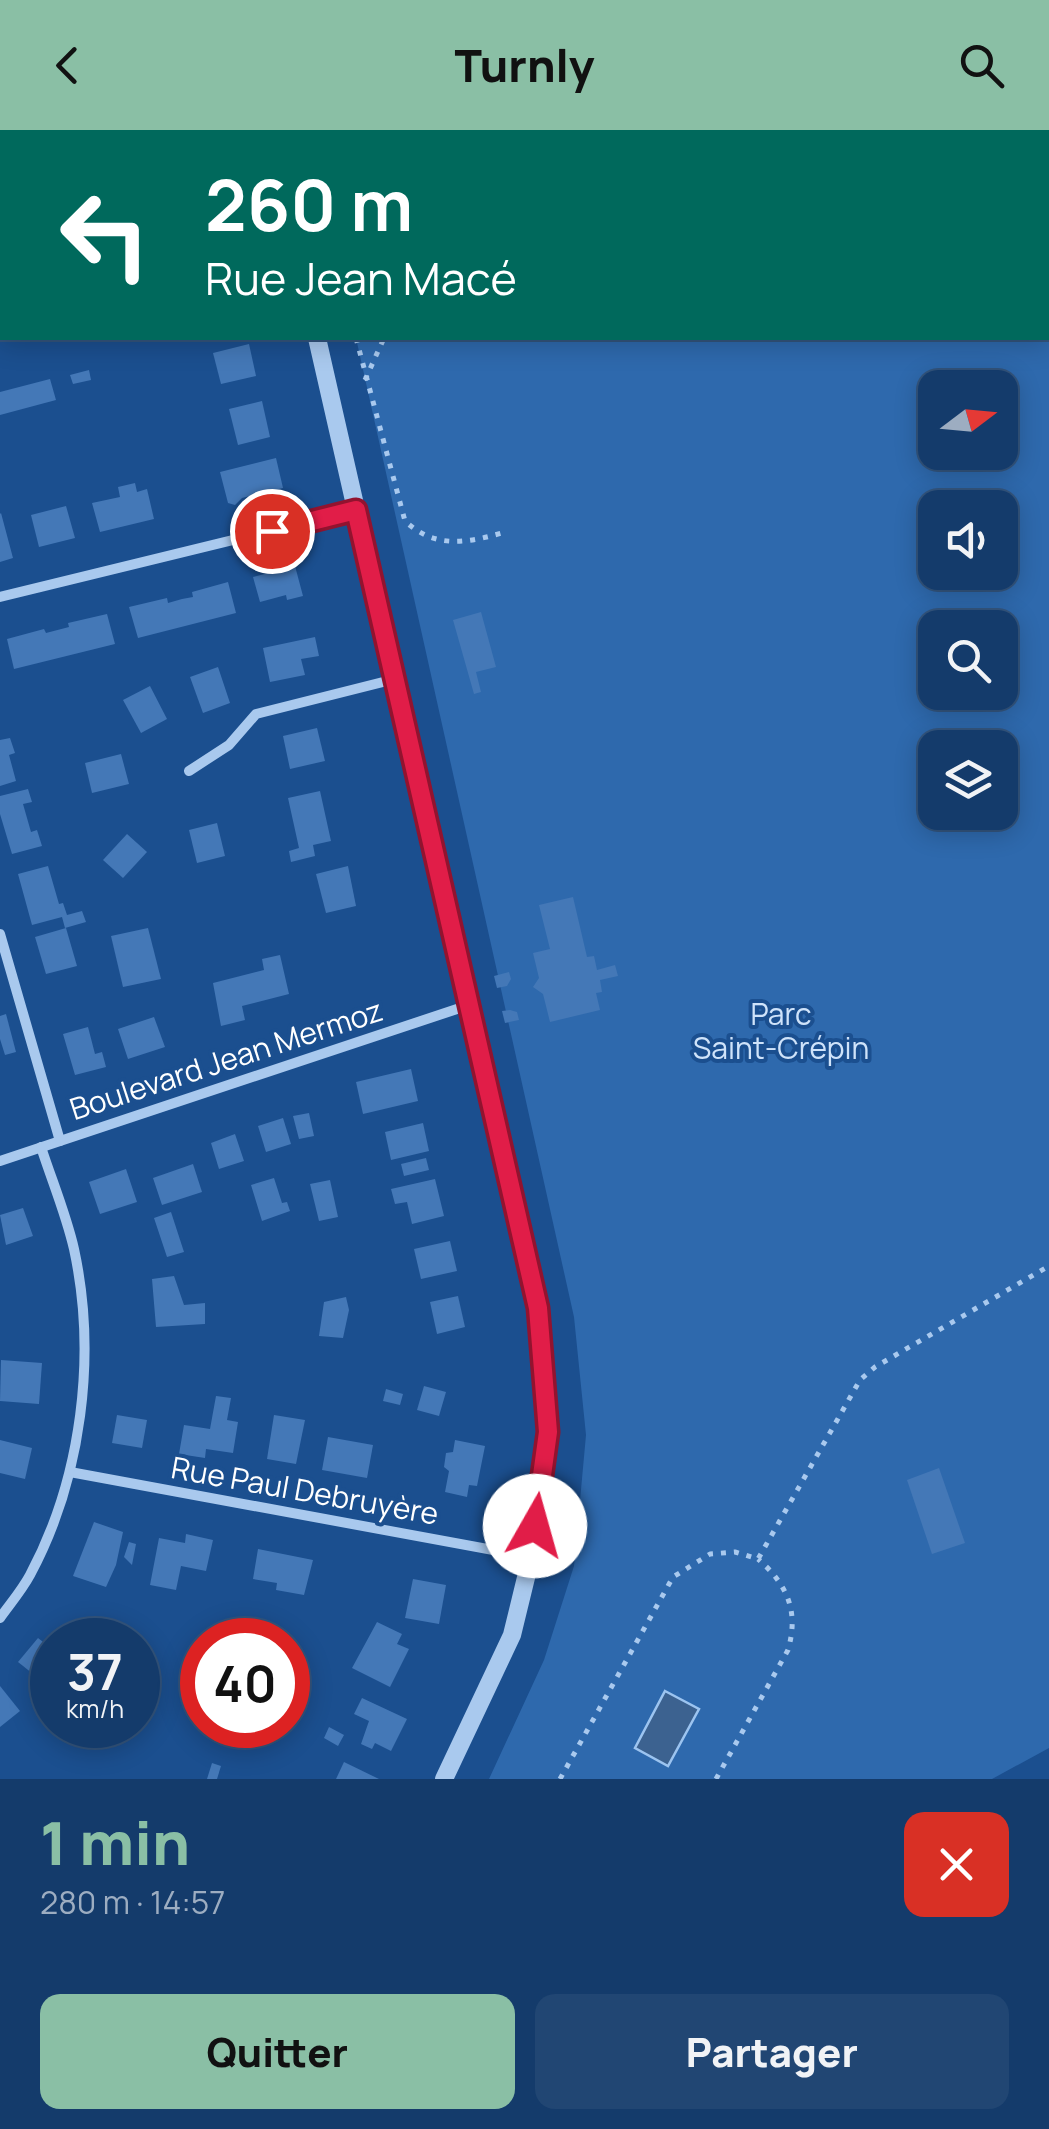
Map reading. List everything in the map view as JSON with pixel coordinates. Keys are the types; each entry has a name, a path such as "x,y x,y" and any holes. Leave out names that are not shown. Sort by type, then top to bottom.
{"street":[{"path":"317,340 538,1308 548,1432 531,1557 512,1635 444,1779"},
{"path":"0,597 356,510"},
{"path":"189,771 229,746 256,714 394,678"},
{"path":"0,934 60,1141"},
{"name":"Boulevard Jean Mermoz","path":"0,1161 469,1005"},
{"path":"0,1618 29,1577 51,1530 70,1472 79,1420 84,1309 73,1247 41,1147"},
{"name":"Rue Paul Debruyère","path":"70,1472 531,1557"}],"path":[{"path":"356,340 405,522 419,534 454,543 502,533"},
{"path":"365,380 383,340"},
{"path":"758,1559 860,1380 875,1367 1049,1266"},
{"path":"560,1779 673,1576 710,1554 735,1552 758,1559 785,1589 794,1630 788,1650 716,1779"}],"green space":[{"name":"Parc Saint-Crépin","path":"356,340 1049,340 1049,1748 992,1779 489,1779 544,1660 574,1566 586,1435 574,1317"}],"shaded area":[{"path":"665,1691 699,1709 668,1766 635,1748"}],"building":[{"path":"249,344 256,376 221,384 213,353"},
{"path":"89,370 91,380 73,384 70,375"},
{"path":"50,379 56,400 0,415 0,392"},
{"path":"262,401 270,437 238,445 229,409"},
{"path":"276,458 283,488 242,498 235,505 228,503 220,472"},
{"path":"135,483 137,492 147,489 154,519 100,532 92,503 120,497 118,487"},
{"path":"66,506 75,538 39,547 31,515"},
{"path":"0,514 13,558 0,562"},
{"path":"295,566 303,596 287,600 286,595 260,602 253,577"},
{"path":"228,582 236,613 138,638 129,607 167,598 168,603 193,597 192,592"},
{"path":"481,612 496,667 476,672 481,692 474,694 453,620"},
{"path":"107,614 115,644 14,669 7,639 44,629 46,633 69,627 68,623"},
{"path":"315,637 319,656 301,659 305,675 270,682 263,648"},
{"path":"218,667 230,703 203,713 190,677"},
{"path":"150,686 167,719 141,733 123,700"},
{"path":"317,728 325,761 290,769 283,736"},
{"path":"10,738 15,753 9,755 16,781 0,786 0,740"},
{"path":"121,754 129,784 92,793 85,763"},
{"path":"28,789 32,802 23,804 31,832 37,830 42,846 12,854 0,814 0,796"},
{"path":"320,791 331,841 313,845 315,856 291,862 289,851 299,848 288,798"},
{"path":"217,823 225,856 197,863 189,830"},
{"path":"127,834 147,852 123,878 103,860"},
{"path":"48,866 59,904 63,903 67,915 82,911 86,922 65,928 62,917 32,925 18,874"},
{"path":"348,866 356,906 326,913 316,874"},
{"path":"573,897 587,957 594,956 597,970 615,965 618,976 600,980 602,992 596,993 600,1010 550,1022 543,994 533,987 539,978 533,953 550,949 539,905"},
{"path":"66,928 77,966 46,974 35,937"},
{"path":"148,928 161,979 123,987 111,936"},
{"path":"280,955 289,994 242,1006 245,1020 221,1026 213,983 264,970 262,959"},
{"path":"509,972 507,986 497,988 494,976"},
{"path":"502,1011 517,1012 519,1020 505,1023"},
{"path":"6,1014 16,1052 5,1055 0,1016"},
{"path":"154,1017 165,1047 128,1059 118,1029"},
{"path":"88,1027 95,1054 102,1052 106,1067 75,1075 63,1034"},
{"path":"411,1069 418,1101 363,1114 356,1082"},
{"path":"309,1113 314,1136 299,1139 293,1116"},
{"path":"283,1118 291,1144 266,1152 258,1126"},
{"path":"423,1123 429,1151 391,1160 385,1132"},
{"path":"235,1134 244,1161 219,1169 211,1143"},
{"path":"426,1158 429,1170 404,1176 401,1164"},
{"path":"193,1164 202,1192 162,1205 153,1178"},
{"path":"126,1169 137,1202 100,1214 89,1182"},
{"path":"274,1178 282,1203 287,1202 290,1211 262,1221 251,1185"},
{"path":"435,1179 444,1216 412,1224 407,1202 395,1204 391,1189"},
{"path":"330,1180 338,1217 319,1221 310,1184"},
{"path":"23,1208 33,1236 6,1245 0,1215"},
{"path":"171,1212 184,1252 167,1257 154,1218"},
{"path":"450,1241 457,1271 421,1279 414,1249"},
{"path":"174,1276 184,1305 205,1303 205,1324 156,1327 152,1279"},
{"path":"458,1296 465,1327 437,1334 430,1302"},
{"path":"346,1297 349,1310 343,1338 319,1336 324,1302"},
{"path":"1,1360 42,1363 39,1404 0,1401"},
{"path":"424,1386 446,1392 439,1416 417,1410"},
{"path":"386,1389 403,1394 400,1405 383,1401"},
{"path":"216,1396 231,1398 227,1420 238,1422 233,1453 206,1449 205,1458 179,1454 184,1425 210,1429"},
{"path":"117,1415 147,1420 142,1448 112,1443"},
{"path":"274,1415 305,1420 296,1464 267,1459"},
{"path":"328,1437 373,1445 367,1478 322,1470"},
{"path":"0,1440 32,1448 25,1479 0,1473"},
{"path":"455,1440 485,1446 477,1486 469,1485 467,1497 445,1492 449,1471 444,1467 446,1453 453,1452"},
{"path":"939,1468 965,1543 932,1554 907,1480"},
{"path":"94,1522 123,1532 116,1565 106,1587 73,1576"},
{"path":"186,1534 213,1540 206,1571 181,1566 176,1590 150,1585 159,1538 185,1543"},
{"path":"129,1542 136,1544 132,1565 124,1557"},
{"path":"258,1549 313,1560 304,1595 276,1590 277,1583 253,1579"},
{"path":"413,1579 446,1585 439,1624 405,1618"},
{"path":"377,1622 402,1634 397,1644 409,1649 390,1687 352,1668"},
{"path":"30,1648 30,1672 18,1662"},
{"path":"0,1686 20,1711 0,1727"},
{"path":"362,1698 407,1719 391,1751 375,1743 372,1749 361,1744 369,1721 354,1714"},
{"path":"329,1727 344,1735 338,1746 324,1738"},
{"path":"344,1762 379,1779 336,1779"},
{"path":"212,1763 221,1766 217,1779 207,1779"}],"route":[{"path":"272,531 356,510 538,1308 548,1432 535,1526"}]}
